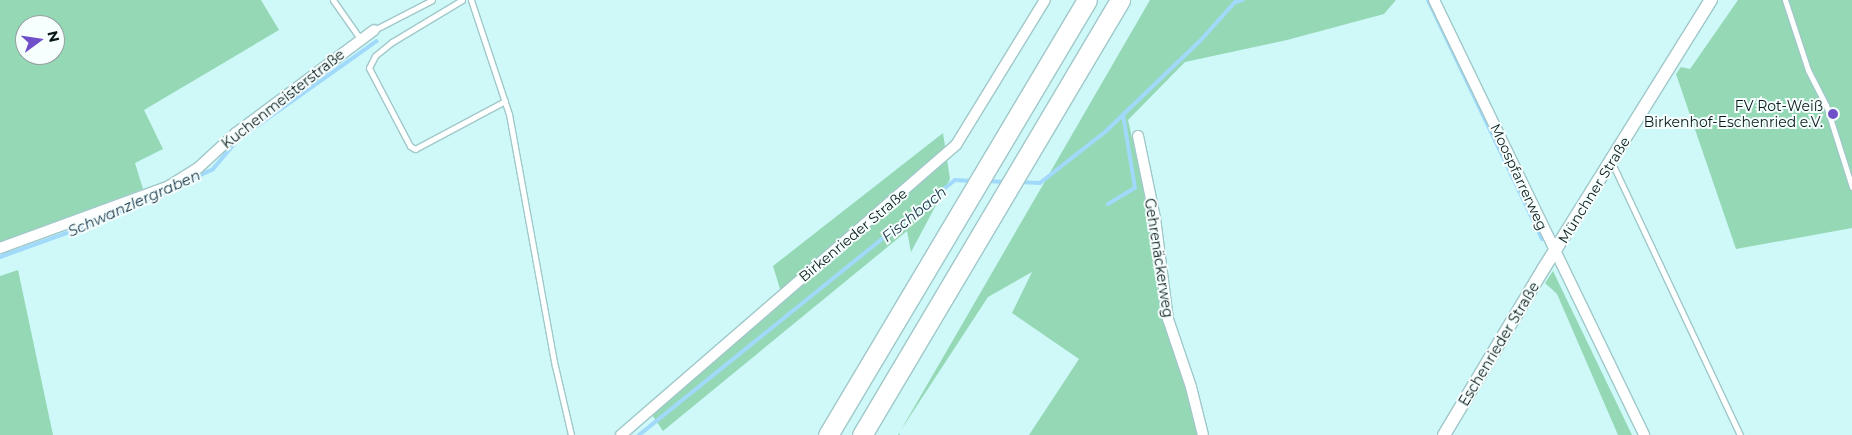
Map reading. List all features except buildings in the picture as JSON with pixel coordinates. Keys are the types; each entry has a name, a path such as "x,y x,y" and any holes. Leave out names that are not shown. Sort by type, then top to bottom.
{"highway":[{"path":"828,435 1088,0"},
{"path":"862,435 1120,0"}],"street":[{"name":"Birkenrieder Straße","path":"621,435 956,145 1045,0"},
{"name":"Moospfarrerweg","path":"1434,0 1644,435"},
{"name":"Münchner Straße","path":"1555,252 1712,0"},
{"name":"Kuchenmeisterstraße","path":"0,248 169,186 198,168 236,133 374,30"},
{"name":"Gehrenäckerweg","path":"1138,136 1155,218 1168,319 1191,387 1203,435"},
{"name":"Eschenrieder Straße","path":"1444,435 1555,252"}],"lane":[{"path":"333,0 361,40"},
{"path":"374,30 432,0"},
{"path":"462,0 392,42 375,56 369,68 410,146 415,149 505,100"},
{"path":"471,0 509,114 555,366 571,435"},
{"path":"1785,0 1808,70 1826,105 1852,187"},
{"path":"1612,162 1740,435"}],"green space":[{"path":"0,0 261,0 279,30 144,110 163,149 135,163 143,189 0,242"},
{"path":"1150,0 1396,0 1384,14 1287,40 1185,62 1128,120 1199,435 1029,435 1079,359 1012,313 1032,272 988,297 900,431"},
{"path":"1738,0 1852,0 1852,228 1736,249 1676,74 1681,67 1690,69"},
{"path":"943,133 950,179 911,252 907,231 663,431 652,415 784,302 773,266"},
{"path":"18,270 53,435 0,435 0,276"},
{"path":"1553,271 1632,435 1618,435 1557,294 1545,283"}],"waterway":[{"name":"Fischbach","path":"1019,182 1040,183 1106,131 1200,41 1235,2 1243,0"},
{"path":"1428,0 1542,239"},
{"name":"Schwanzlergraben","path":"180,184 213,169 237,140 377,41"},
{"path":"1108,204 1135,188 1123,115"},
{"name":"Fischbach","path":"639,435 955,180 972,181"},
{"name":"Fischbach","path":"987,181 1005,182"},
{"name":"Schwanzlergraben","path":"0,257 100,221 151,198"}],"place":[{"name":"FV Rot-Weiß Birkenhof-Eschenried e.V.","path":"1833,114"}]}
